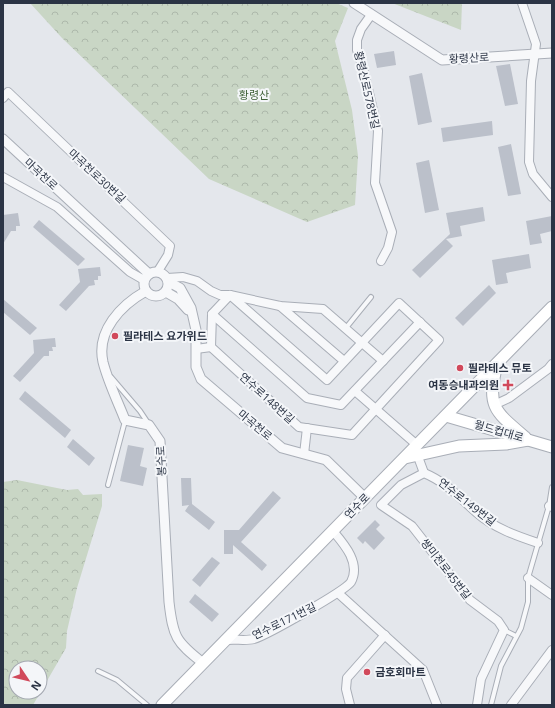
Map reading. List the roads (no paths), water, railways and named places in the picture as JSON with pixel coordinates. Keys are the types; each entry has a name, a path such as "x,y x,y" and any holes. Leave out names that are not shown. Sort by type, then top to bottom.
{"main road":[{"path":"417,450 446,416 552,307"},
{"path":"497,364 492,382 492,397 494,405 502,417 528,440"},
{"name":"월드컵대로","path":"446,416 552,447"},
{"path":"417,450 506,444 528,440"},
{"name":"연수로","path":"162,705 404,458 417,450"}],"street":[{"name":"황령산로","path":"354,3 442,60 552,53"},
{"path":"522,3 536,44 531,81 529,162 533,174 552,197"},
{"name":"황령산로578번길","path":"372,15 361,29 357,40 357,50 378,131 375,183 392,232 388,248 381,261"},
{"name":"마곡천로30번길","path":"3,98 8,92 170,246 168,256 151,275"},
{"name":"마곡천로","path":"3,140 151,275 168,280 180,288 184,293 193,316 196,330 196,367 201,379 282,448 326,460 365,498"},
{"path":"3,177 57,207 130,272 151,275 146,291 122,308 108,327 102,344 103,362 125,420 149,425"},
{"path":"166,292 168,280 183,278 197,281 210,291 220,295 230,295 280,306 323,310 383,361"},
{"path":"146,291 155,296 166,292"},
{"path":"166,292 178,299 193,316"},
{"path":"196,349 211,347 212,314 230,295"},
{"name":"연수로148번길","path":"211,347 299,427 352,435 439,340 399,303 327,380 230,295"},
{"path":"280,306 344,361"},
{"path":"212,314 307,398 341,405 420,322"},
{"path":"494,405 509,398 551,368"},
{"path":"355,391 376,409 417,450 424,473"},
{"name":"봉수로","path":"149,425 160,441 169,602 172,629 184,648 203,663"},
{"path":"304,454 307,428"},
{"name":"쌍미천로45번길","path":"424,473 401,485 381,505 412,526 470,600 498,621 504,630"},
{"name":"연수로149번길","path":"424,473 444,482 478,514 490,523 514,535 538,543"},
{"name":"연수로171번길","path":"227,640 254,639 338,593 351,582 354,568 350,553 333,531"},
{"path":"528,578 552,594"},
{"path":"338,593 423,670 437,705"},
{"path":"477,705 481,679 504,630"},
{"path":"350,705 346,689 347,678 385,635"},
{"path":"511,705 552,650"}],"lane":[{"path":"345,329 371,297"},
{"path":"107,374 140,411 149,425"},
{"path":"108,485 125,420"},
{"path":"491,705 501,666 521,628 528,602 528,578 550,506 552,486"},
{"path":"504,630 516,636"},
{"path":"98,671 117,680 147,705"}],"place":[{"name":"필라테스 요가위드","path":"115,336"},
{"name":"필라테스 뮤토","path":"460,368"},
{"name":"여동승내과의원","path":"508,385"},
{"name":"금호회마트","path":"367,672"}],"park label":[{"name":"황령산","path":"254,95"}]}
